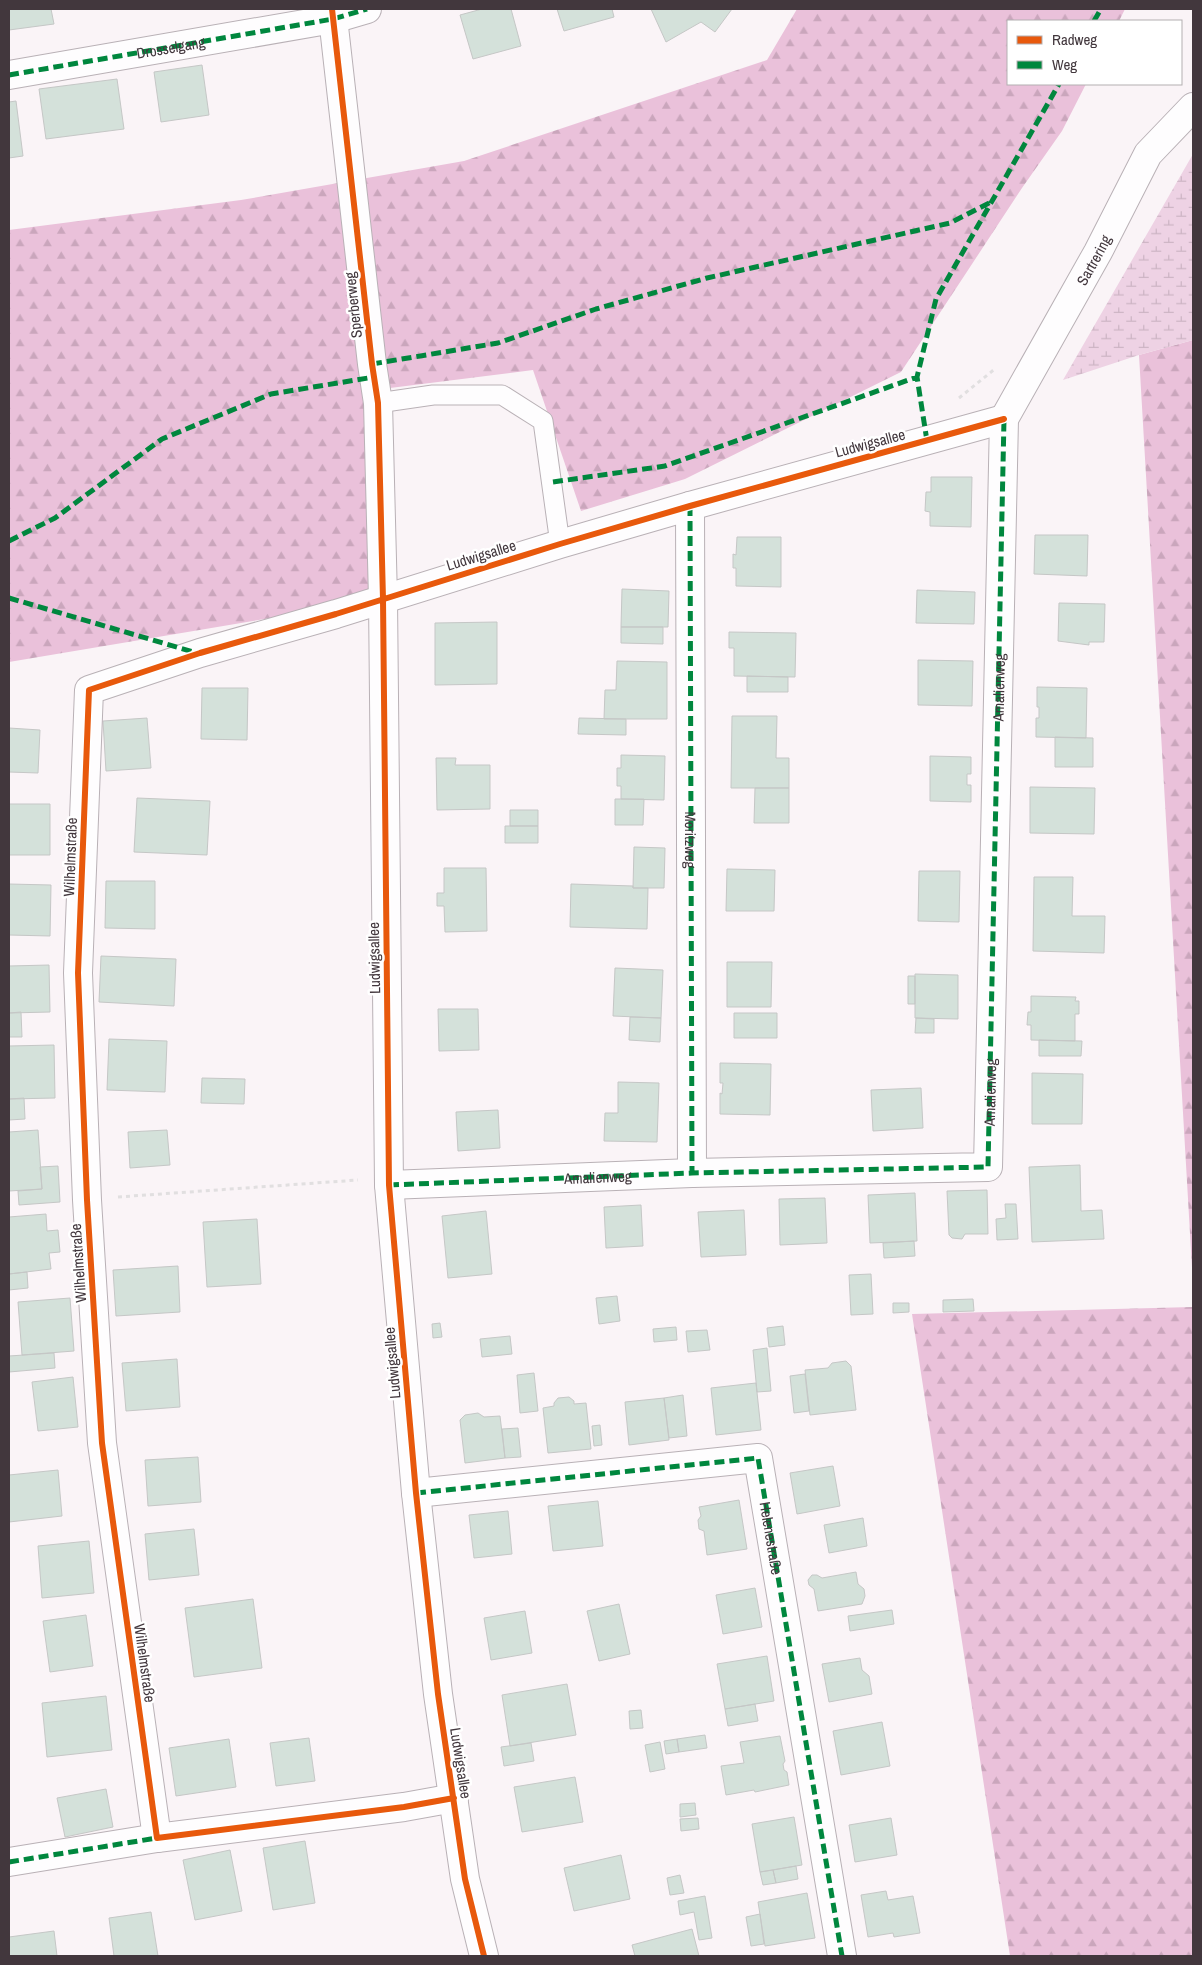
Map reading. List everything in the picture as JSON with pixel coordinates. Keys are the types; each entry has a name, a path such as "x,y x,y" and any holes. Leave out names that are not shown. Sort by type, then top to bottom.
{"street":[{"name":"Drosselgang","path":"9,76 332,14 367,9"},
{"name":"Sperberweg","path":"332,14 378,403 383,599"},
{"name":"Sartrering","path":"1004,420 1098,252 1148,154 1193,107"},
{"name":"Ludwigsallee","path":"484,1956 465,1879 438,1694 416,1492 389,1181 383,599 690,506 1004,420"},
{"name":"Amalienweg","path":"389,1181 988,1167 1004,420"},
{"name":"Moritzweg","path":"690,506 692,1173"},
{"name":"Wilhelmstraße","path":"157,1838 102,1443 87,1200 78,974 89,690 200,654 383,599"},
{"name":"Helenestraße","path":"416,1492 758,1458 842,1956"},
{"path":"9,1862 157,1838 404,1807 454,1798"}],"lane":[{"path":"378,403 433,395 502,395 543,421 560,544"}],"path":[{"path":"87,1200 389,1181"}],"green space":[{"path":"797,9 1125,9 1120,20 1007,20 1007,85 1085,85 1062,131 1022,188 901,372 685,479 581,511 533,370 366,391 383,599 9,662 9,230 241,200 464,161 767,60"},
{"path":"1193,154 1193,340 1139,355 1063,380"},
{"path":"1193,340 1193,1285 1139,355"},
{"path":"1193,1307 1193,1956 1010,1956 912,1314"}],"building":[{"path":"9,9 51,9 54,24 9,30"},
{"path":"482,9 511,9 521,46 473,59 460,15"},
{"path":"557,9 612,9 614,17 564,31"},
{"path":"651,9 732,9 715,32 701,22 666,42"},
{"path":"202,65 209,115 161,122 154,72"},
{"path":"117,79 124,129 46,139 39,89"},
{"path":"16,101 23,156 9,158 9,102"},
{"path":"931,477 972,477 971,527 930,526 930,512 925,511 926,492 931,492"},
{"path":"1035,535 1088,535 1087,576 1034,574"},
{"path":"737,537 781,537 781,587 736,586 736,568 733,568 733,554 736,555"},
{"path":"622,589 669,591 668,627 621,627"},
{"path":"917,590 975,592 974,624 916,623"},
{"path":"1059,603 1105,604 1104,642 1089,642 1089,645 1058,641"},
{"path":"497,622 497,684 435,685 435,623"},
{"path":"621,627 663,627 663,644 621,643"},
{"path":"729,632 796,633 795,677 734,676 734,648 729,648"},
{"path":"918,660 973,661 972,706 918,705"},
{"path":"617,661 667,662 667,719 604,719 605,690 616,690"},
{"path":"747,676 788,677 788,692 747,692"},
{"path":"1037,687 1087,688 1086,738 1036,737 1036,718 1039,718"},
{"path":"202,688 248,688 247,740 201,739"},
{"path":"732,716 777,716 776,758 789,758 789,788 731,788"},
{"path":"147,718 151,768 106,771 103,721"},
{"path":"579,718 626,719 626,735 578,734"},
{"path":"9,728 40,730 38,773 9,772"},
{"path":"1055,737 1093,738 1093,767 1055,767"},
{"path":"621,755 665,756 664,800 621,799 621,786 617,786 617,768 621,768"},
{"path":"930,756 971,757 971,774 967,774 967,785 971,785 971,802 930,801"},
{"path":"436,758 456,758 455,765 490,765 490,809 437,810"},
{"path":"1030,787 1095,788 1094,834 1030,833"},
{"path":"755,788 789,788 789,823 754,823"},
{"path":"137,798 210,801 207,855 134,852"},
{"path":"615,799 644,799 643,825 615,825"},
{"path":"9,804 50,804 50,855 9,855"},
{"path":"510,810 538,810 538,826 510,826"},
{"path":"505,826 538,826 538,843 505,843"},
{"path":"634,847 665,848 664,888 633,888"},
{"path":"444,868 486,868 487,931 445,932 444,906 437,906 437,893 444,893"},
{"path":"727,869 775,870 774,911 726,911"},
{"path":"919,871 960,871 959,922 918,921"},
{"path":"1034,877 1073,877 1072,916 1105,916 1104,953 1033,951"},
{"path":"106,881 155,881 155,929 105,928"},
{"path":"9,884 51,885 50,936 9,935"},
{"path":"571,884 648,888 647,929 570,927"},
{"path":"101,956 176,959 174,1006 99,1002"},
{"path":"727,962 772,962 771,1007 727,1007"},
{"path":"49,965 50,1012 9,1013 9,966"},
{"path":"615,968 663,970 661,1018 613,1016"},
{"path":"915,974 958,975 958,1019 915,1018"},
{"path":"908,976 915,976 915,1004 908,1004"},
{"path":"1031,996 1076,997 1075,1001 1079,1001 1079,1014 1075,1014 1075,1041 1031,1040 1031,1025 1027,1025 1028,1012 1031,1012"},
{"path":"438,1009 478,1009 479,1050 439,1051"},
{"path":"21,1012 22,1037 9,1037 9,1013"},
{"path":"734,1013 777,1013 777,1038 734,1038"},
{"path":"630,1017 661,1018 660,1042 629,1040"},
{"path":"916,1018 934,1019 934,1033 915,1033"},
{"path":"109,1039 167,1041 165,1092 107,1090"},
{"path":"1039,1040 1082,1041 1081,1056 1039,1056"},
{"path":"54,1045 55,1098 9,1099 9,1046"},
{"path":"720,1063 771,1064 770,1115 720,1114 720,1093 722,1094 723,1083 720,1083"},
{"path":"1032,1073 1083,1074 1082,1124 1032,1124"},
{"path":"202,1078 245,1079 244,1104 201,1103"},
{"path":"618,1082 659,1083 657,1142 604,1141 605,1113 618,1113"},
{"path":"921,1088 923,1128 873,1131 871,1090"},
{"path":"24,1098 25,1119 9,1120 9,1099"},
{"path":"498,1110 500,1148 458,1151 456,1112"},
{"path":"38,1130 42,1189 9,1191 9,1132"},
{"path":"167,1130 170,1165 130,1168 128,1132"},
{"path":"1080,1165 1081,1211 1102,1210 1104,1239 1032,1242 1029,1167"},
{"path":"58,1166 60,1202 19,1205 18,1191 42,1189 40,1167"},
{"path":"987,1190 988,1234 965,1234 962,1239 952,1238 949,1235 947,1191"},
{"path":"915,1193 917,1241 870,1243 868,1195"},
{"path":"825,1198 827,1243 780,1245 779,1199"},
{"path":"1005,1204 1016,1204 1018,1239 997,1240 996,1219 1006,1218"},
{"path":"641,1205 643,1246 606,1248 604,1207"},
{"path":"744,1210 746,1255 701,1257 698,1212"},
{"path":"486,1211 492,1274 448,1278 442,1216"},
{"path":"46,1214 47,1231 58,1230 60,1252 49,1253 51,1269 9,1274 9,1217"},
{"path":"257,1219 261,1284 207,1287 203,1222"},
{"path":"914,1241 915,1256 884,1258 883,1243"},
{"path":"178,1266 180,1312 116,1316 113,1270"},
{"path":"27,1272 28,1288 9,1290 9,1274"},
{"path":"871,1274 873,1314 851,1315 849,1275"},
{"path":"617,1296 620,1321 599,1324 596,1298"},
{"path":"70,1298 74,1351 22,1355 18,1302"},
{"path":"973,1299 974,1311 943,1312 943,1300"},
{"path":"893,1303 909,1303 909,1312 893,1313"},
{"path":"440,1323 442,1337 433,1338 432,1324"},
{"path":"783,1326 785,1345 769,1347 767,1328"},
{"path":"676,1327 677,1340 654,1342 653,1329"},
{"path":"707,1330 710,1350 688,1352 686,1331"},
{"path":"510,1336 512,1354 482,1357 480,1339"},
{"path":"767,1348 771,1391 757,1392 753,1350"},
{"path":"54,1353 55,1368 9,1372 9,1356"},
{"path":"177,1359 180,1407 126,1411 122,1363"},
{"path":"846,1361 851,1366 856,1410 810,1415 805,1370 828,1368 832,1363"},
{"path":"534,1373 538,1411 520,1413 517,1375"},
{"path":"805,1374 809,1411 794,1413 790,1376"},
{"path":"73,1377 78,1427 38,1431 32,1382"},
{"path":"756,1383 761,1430 716,1435 711,1388"},
{"path":"683,1395 687,1436 669,1438 664,1398"},
{"path":"569,1397 574,1401 574,1404 586,1403 591,1449 548,1453 543,1408 554,1406 558,1398"},
{"path":"664,1398 669,1440 629,1445 625,1402"},
{"path":"478,1413 484,1417 500,1416 505,1458 465,1463 460,1420 465,1415"},
{"path":"600,1425 602,1445 594,1446 592,1426"},
{"path":"518,1428 521,1457 505,1458 502,1429"},
{"path":"198,1457 201,1502 148,1506 145,1460"},
{"path":"833,1466 840,1506 797,1514 790,1473"},
{"path":"58,1470 62,1516 9,1522 9,1475"},
{"path":"739,1500 747,1549 707,1555 704,1531 699,1529 698,1520 701,1516 699,1507"},
{"path":"598,1501 603,1546 553,1551 548,1506"},
{"path":"508,1511 512,1554 474,1558 469,1515"},
{"path":"863,1518 867,1546 829,1553 824,1525"},
{"path":"194,1529 199,1575 149,1580 145,1534"},
{"path":"89,1541 94,1593 42,1598 38,1546"},
{"path":"856,1572 858,1584 864,1589 865,1596 862,1604 818,1611 814,1589 809,1585 808,1580 812,1575 822,1578"},
{"path":"755,1588 762,1627 723,1634 716,1595"},
{"path":"253,1599 262,1668 194,1677 185,1608"},
{"path":"619,1604 630,1654 599,1661 587,1611"},
{"path":"892,1610 894,1624 850,1631 848,1616"},
{"path":"525,1611 532,1653 491,1660 484,1618"},
{"path":"86,1615 93,1666 50,1672 43,1621"},
{"path":"767,1656 774,1701 725,1709 717,1664"},
{"path":"860,1658 862,1670 869,1676 872,1694 829,1702 822,1664"},
{"path":"567,1684 576,1735 510,1746 502,1695"},
{"path":"106,1696 112,1750 47,1757 42,1703"},
{"path":"755,1704 758,1721 728,1726 725,1709"},
{"path":"641,1710 643,1728 630,1729 629,1711"},
{"path":"882,1722 890,1766 841,1775 833,1731"},
{"path":"705,1735 707,1748 679,1752 677,1739"},
{"path":"780,1736 785,1761 783,1764 784,1770 787,1772 789,1785 755,1792 754,1790 726,1795 721,1766 744,1763 740,1742"},
{"path":"309,1738 315,1781 276,1786 270,1743"},
{"path":"229,1739 236,1787 176,1796 169,1748"},
{"path":"677,1739 679,1752 666,1754 664,1741"},
{"path":"660,1742 665,1769 650,1772 645,1745"},
{"path":"531,1743 534,1761 504,1766 501,1747"},
{"path":"575,1777 583,1822 522,1832 514,1787"},
{"path":"106,1789 113,1827 65,1837 57,1798"},
{"path":"695,1803 696,1815 680,1817 680,1804"},
{"path":"794,1817 802,1865 760,1872 752,1824"},
{"path":"698,1818 699,1829 681,1831 680,1819"},
{"path":"891,1818 897,1855 855,1862 849,1825"},
{"path":"305,1841 315,1903 273,1910 263,1848"},
{"path":"230,1850 242,1911 195,1920 183,1860"},
{"path":"621,1855 630,1899 574,1911 564,1868"},
{"path":"796,1866 798,1879 776,1883 773,1870"},
{"path":"773,1870 776,1883 763,1885 760,1872"},
{"path":"680,1875 684,1893 670,1895 667,1878"},
{"path":"886,1891 888,1900 913,1896 920,1933 894,1937 893,1933 868,1937 861,1895"},
{"path":"807,1893 815,1938 765,1946 758,1902"},
{"path":"705,1896 712,1938 699,1940 694,1912 680,1915 678,1901"},
{"path":"151,1912 158,1956 114,1956 109,1918"},
{"path":"760,1914 764,1944 751,1946 746,1917"},
{"path":"692,1929 699,1956 635,1956 632,1945"},
{"path":"54,1931 57,1956 9,1956 9,1937"}],"marked path":[{"path":"9,75 333,19 367,9"},
{"path":"1095,20 1101,9"},
{"path":"927,441 917,377 936,299 1058,85"},
{"path":"372,364 498,343 596,309 707,278 950,223 993,201"},
{"path":"9,541 55,518 162,439 271,394 374,377"},
{"path":"553,482 665,466 917,377"},
{"path":"389,1185 692,1173 988,1167 1004,419"},
{"path":"690,506 692,1173"},
{"path":"9,598 197,653"},
{"path":"416,1493 758,1458 842,1956"},
{"path":"9,1862 157,1838"}],"cycle path":[{"path":"332,9 378,403 383,599 389,1185 416,1493 438,1694 465,1879 484,1956"},
{"path":"454,1798 404,1807 157,1838 102,1443 87,1200 78,973 89,690 200,653 336,614 560,544 1004,419"}]}
